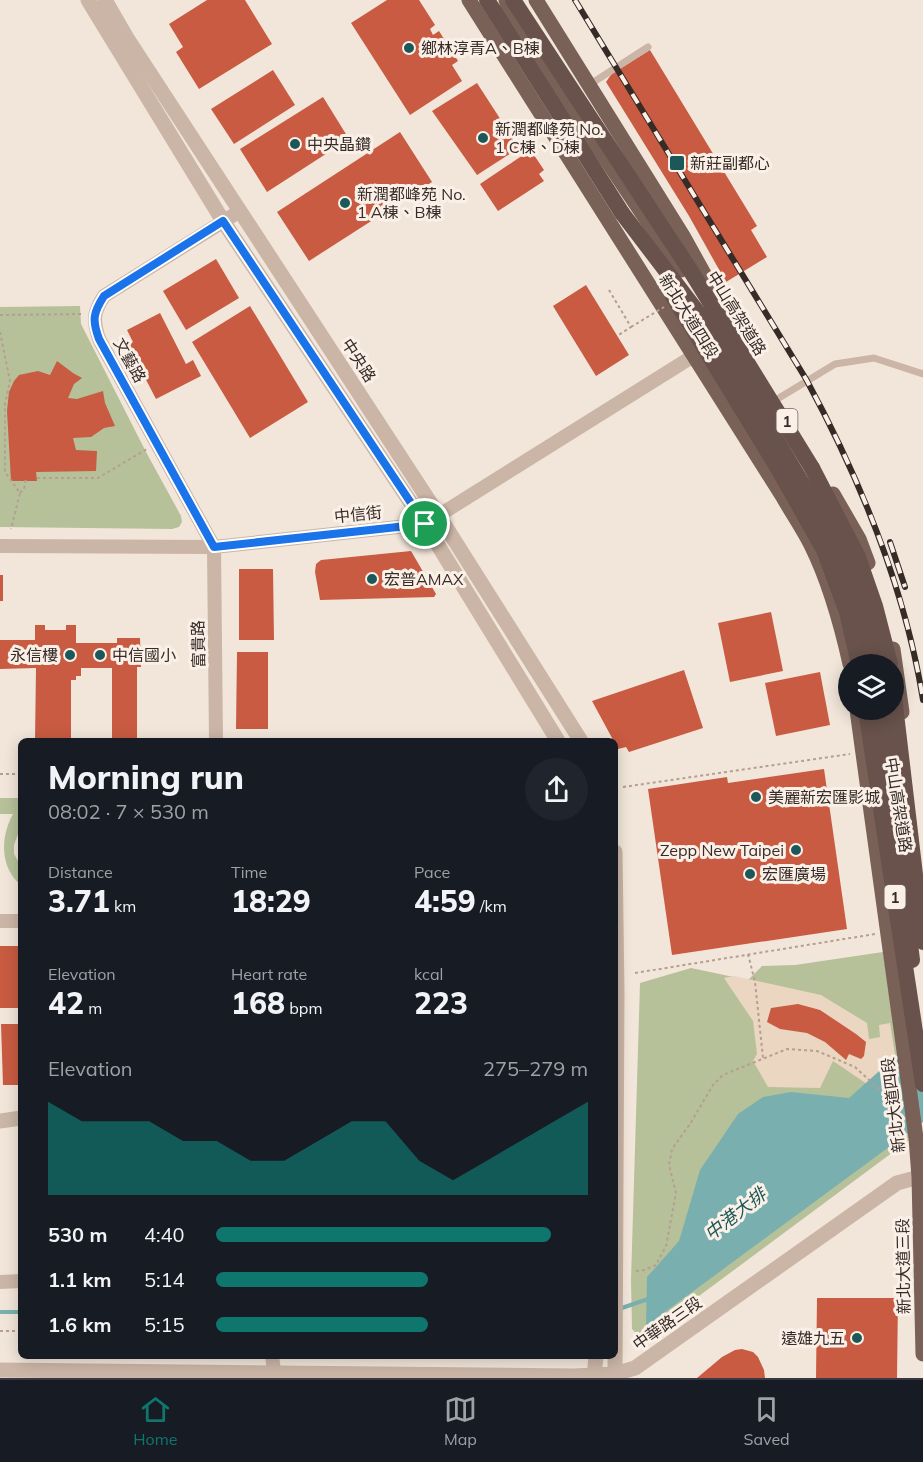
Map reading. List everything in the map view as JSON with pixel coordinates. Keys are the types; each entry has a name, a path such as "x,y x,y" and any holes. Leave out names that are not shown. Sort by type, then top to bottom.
{"highway":[{"name":"1","path":"487,0 622,213 779,470 824,550 847,612 857,654"},
{"name":"中山高架道路","path":"508,2 692,273 812,468 858,557 876,606 888,654"},
{"path":"622,213 709,327 814,503 846,566 862,612 872,654"},
{"name":"中山高架道路","path":"868,720 923,1084"},
{"path":"882,720 921,1013"},
{"name":"中山高架道路","path":"897,720 923,942"}],"main road":[{"name":"新北大道四段","path":"469,0 812,546 841,626 848,654"},
{"name":"新北大道四段","path":"536,0 682,236 732,334"},
{"name":"新北大道四段","path":"508,2 630,198 757,370 859,539 881,600 896,668 923,884"},
{"path":"767,472 768,460 776,452 790,446 803,446"},
{"name":"新北大道四段","path":"858,720 921,1177"},
{"path":"921,1013 923,1041"},
{"name":"新北大道四段","path":"903,1033 914,1055 923,1084"},
{"name":"新北大道三段","path":"921,1177 923,1354"}],"street":[{"path":"88,0 223,221 425,524 552,738"},
{"name":"中央路","path":"105,0 439,516 579,738"},
{"name":"文藝路","path":"214,547 99,339 94,323 97,307 104,296 240,211"},
{"name":"中信街","path":"0,546 214,547 425,524 693,356 732,334"},
{"name":"富貴路","path":"214,547 216,738"},
{"path":"0,921 18,921"},
{"path":"903,1033 921,1013"},
{"path":"0,1121 18,1118"},
{"name":"中華路三段","path":"0,1370 79,1375 615,1376 635,1368 897,1183 921,1177"},
{"path":"0,1282 18,1281"},
{"path":"272,1359 275,1376"},
{"path":"594,1377 596,1359"},
{"path":"615,1359 615,1376"}],"lane":[{"path":"589,85 648,47"},
{"path":"774,400 835,364 874,358 923,374"}],"path":[{"path":"609,290 631,327 617,336"},
{"path":"0,315 82,314"},
{"path":"0,332 10,381 2,438 5,472 20,493"},
{"path":"0,404 5,404"},
{"path":"37,478 98,478 149,448"},
{"path":"11,529 20,493 24,489 27,478"},
{"path":"623,787 856,753"},
{"path":"0,774 18,774"},
{"path":"634,973 878,933"},
{"path":"748,954 755,982 763,1058"},
{"path":"636,1271 656,1265 666,1246 676,1193 669,1165 672,1149 690,1124 712,1085 723,1075 787,1049 817,1051 855,1066 882,1092 901,1119"},
{"path":"0,1331 18,1331"}],"green space":[{"path":"80,306 81,324 181,516 182,522 179,527 172,529 0,527 0,307"},
{"path":"0,798 18,798 18,834 14,854 18,861 18,882 9,870 4,852 6,832 13,814 0,814"},
{"path":"883,952 912,1138 641,1339 632,1329 631,1280 640,983 691,968 748,980 762,966 795,965"}],"shaded area":[{"path":"734,976 821,995 867,1023 869,1039 880,1037 879,1025 890,1023 897,1067 867,1084 833,1061 820,1088 768,1087 753,1061 757,1054 753,1021 724,978"}],"water":[{"path":"923,1032 923,1122 646,1326 647,1277 679,1241 700,1170 738,1114 763,1097 791,1092 849,1098"}],"building":[{"path":"207,0 245,0 272,44 199,89 176,52 183,47 169,24"},
{"name":"鄉林淳青A、B棟","path":"387,0 419,0 435,25 430,29 433,35 439,31 458,61 452,65 462,81 410,115 351,23"},
{"path":"650,50 757,226 751,230 767,257 726,282 689,216 606,82 615,69"},
{"path":"273,70 295,105 234,144 211,109"},
{"name":"新潤都峰苑 No. 1 C棟、D棟","path":"477,83 519,148 477,175 432,111"},
{"name":"中央晶鑽","path":"323,97 349,139 267,192 240,149"},
{"name":"新潤都峰苑 No. 1 A棟、B棟","path":"400,132 432,182 309,261 277,212"},
{"path":"526,153 530,158 534,155 544,170 539,174 544,181 498,211 480,184"},
{"path":"216,259 239,298 186,330 163,291"},
{"path":"586,285 629,355 596,376 553,306"},
{"path":"250,306 308,402 250,438 192,342"},
{"path":"160,313 186,364 193,360 201,376 156,399 128,345 133,342 127,330"},
{"path":"57,361 82,378 74,384 68,398 77,399 103,391 105,403 115,426 104,428 91,437 73,438 76,450 97,451 96,471 36,472 37,481 11,481 7,411 9,392 19,375 38,371 50,375"},
{"name":"宏普AMAX","path":"411,551 436,594 434,597 320,600 315,572 316,564 321,560"},
{"path":"239,569 273,569 274,640 239,640"},
{"path":"0,575 3,575 3,601 0,601"},
{"path":"771,612 783,671 730,682 718,623"},
{"path":"35,625 45,625 45,630 66,630 66,625 76,625 76,643 117,643 117,638 140,638 141,667 137,667 137,738 112,738 112,668 81,668 81,676 76,676 76,680 71,680 71,738 35,738 36,668 0,669 0,640 35,640"},
{"path":"237,652 268,652 268,729 236,729"},
{"path":"684,670 703,728 629,752 626,747 618,749 618,738 612,738 592,701"},
{"path":"820,672 830,725 776,736 765,683"},
{"name":"宏匯廣場","path":"824,769 847,929 672,955 648,789 727,777 728,783"},
{"path":"0,946 18,946 18,1008 0,1008"},
{"path":"798,1004 820,1010 856,1034 866,1042 864,1056 861,1059 849,1054 846,1060 825,1042 807,1033 780,1029 767,1022 771,1008"},
{"path":"1,1024 18,1024 18,1085 3,1085"},
{"name":"遠雄九五","path":"817,1298 898,1298 897,1378 816,1378"},
{"path":"742,1349 753,1352 758,1357 765,1378 697,1378 722,1357"}],"waterway":[{"name":"中港大排","path":"619,1309 648,1299"},
{"name":"中港大排","path":"0,1312 18,1312"}],"railway":[{"path":"575,0 806,379 845,455 892,575 905,616 923,700"},
{"path":"890,542 905,587"}],"place":[{"name":"鄉林淳青A、B棟","path":"409,48"},
{"name":"新潤都峰苑 No. 1 C棟、D棟","path":"483,138"},
{"name":"中央晶鑽","path":"295,144"},
{"name":"新莊副都心","path":"677,163"},
{"name":"新潤都峰苑 No. 1 A棟、B棟","path":"345,203"},
{"name":"宏普AMAX","path":"372,579"},
{"name":"永信樓","path":"70,655"},
{"name":"中信國小","path":"100,655"},
{"name":"美麗新宏匯影城","path":"756,797"},
{"name":"Zepp New Taipei","path":"796,850"},
{"name":"宏匯廣場","path":"750,874"},
{"name":"遠雄九五","path":"857,1338"}],"route":[{"path":"223,221 425,524 214,547 99,339 94,323 97,307 104,296 223,221"}]}
